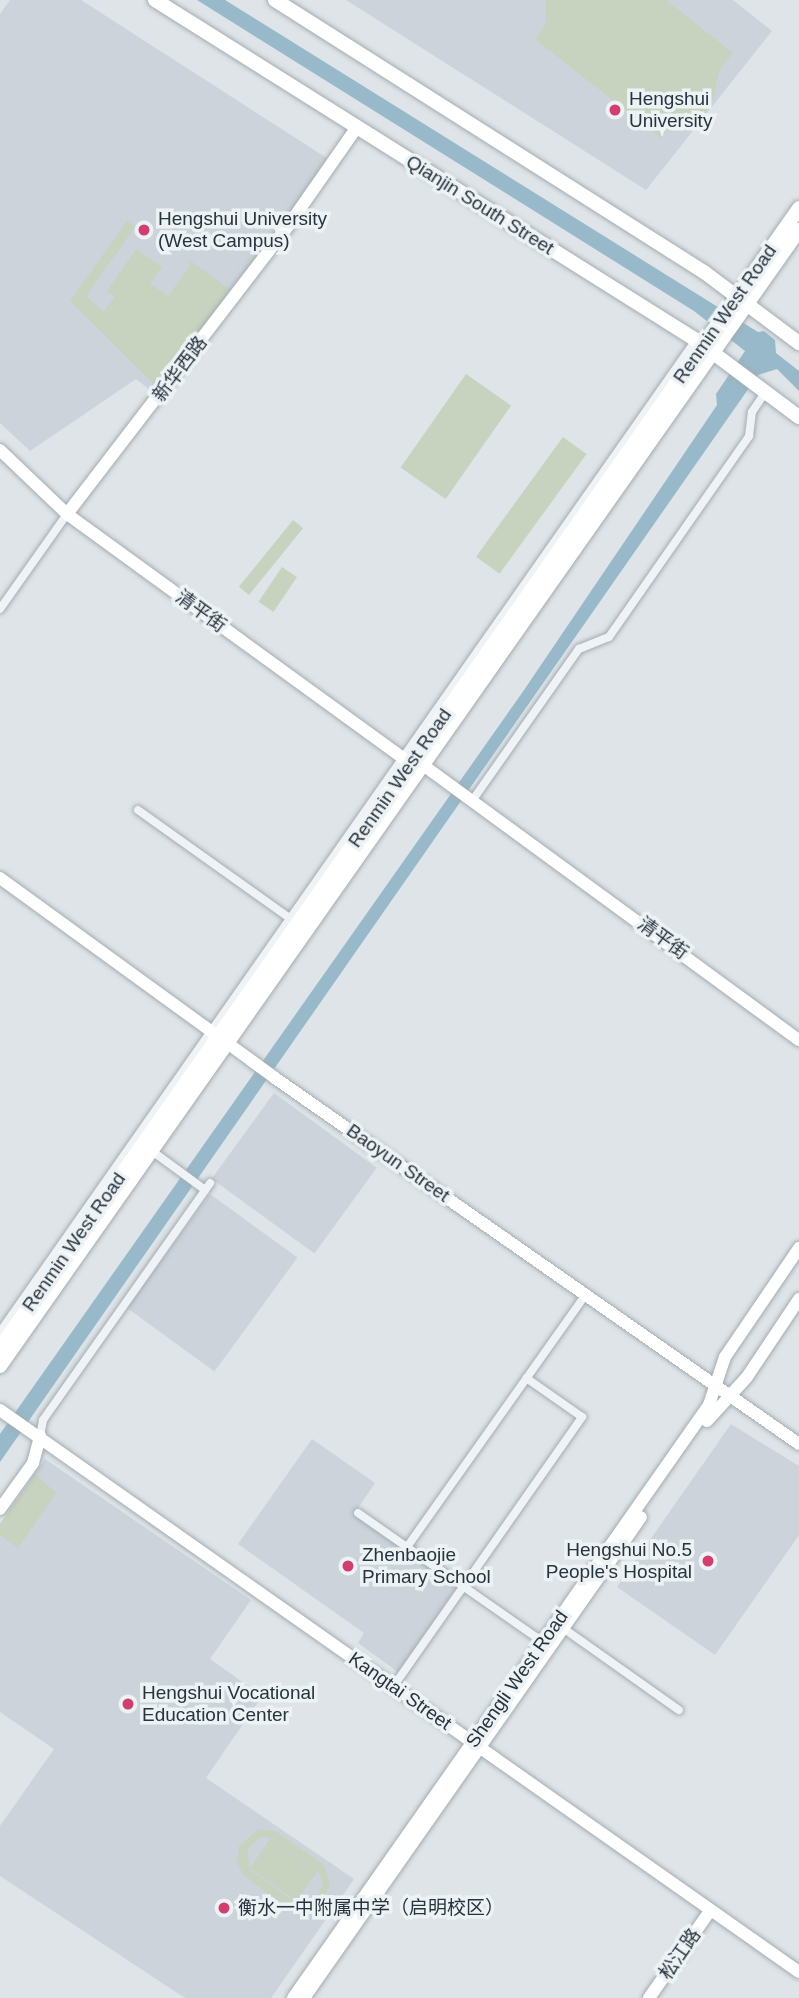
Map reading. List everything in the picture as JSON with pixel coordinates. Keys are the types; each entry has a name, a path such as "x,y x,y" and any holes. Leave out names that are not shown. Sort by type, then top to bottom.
{"main road":[{"name":"Qianjin South Street","path":"155,0 708,344 799,417"},
{"path":"275,0 799,343"},
{"name":"Renmin West Road","path":"740,304 799,208"},
{"name":"Renmin West Road","path":"0,1348 708,344 799,230"},
{"name":"Renmin West Road","path":"0,1366 152,1151 220,1035 294,921 412,762"}],"street":[{"name":"新华西路","path":"0,609 67,514 288,226 357,127"},
{"path":"471,800 579,649 609,637 749,436 752,412 764,390"},
{"name":"清平街","path":"0,450 67,514 412,762 450,784 799,1040"},
{"path":"138,810 294,921"},
{"name":"Baoyun Street","path":"0,878 220,1035 275,1078 799,1444"},
{"path":"0,1332 220,1035"},
{"path":"0,1509 33,1463 43,1420 205,1186 152,1151"},
{"name":"Shengli West Road","path":"304,1998 476,1745 542,1642 709,1405 725,1357 799,1248"},
{"path":"407,1547 586,1294"},
{"name":"Shengli West Road","path":"293,1998 799,1299"},
{"path":"393,1687 582,1417 526,1378"},
{"name":"Kangtai Street","path":"2,1412 40,1436 799,1972"},
{"path":"358,1513 542,1642"},
{"path":"563,1628 679,1710"},
{"name":"松江路","path":"649,1998 710,1911"}],"shaded area":[{"name":"Hengshui University (West Campus)","path":"10,0 81,0 336,164 163,400 136,379 30,451 0,423 0,14"},
{"name":"Hengshui University","path":"346,0 733,0 772,31 646,190"},
{"path":"274,1093 377,1168 314,1253 212,1179"},
{"path":"210,1194 297,1257 214,1372 127,1308"},
{"name":"Hengshui No.5 People's Hospital","path":"731,1424 799,1466 799,1535 715,1655 617,1587"},
{"name":"Zhenbaojie Primary School","path":"312,1439 375,1483 354,1514 457,1587 398,1672 358,1643 364,1633 238,1544"},
{"name":"Hengshui Vocational Education Center","path":"45,1459 251,1600 210,1659 262,1696 206,1778 354,1879 271,1998 185,1998 0,1876 0,1826 54,1749 0,1712 0,1524"}],"green space":[{"path":"546,0 666,0 733,53 720,69 711,106 695,122 666,131 661,138 535,39 545,26"},
{"path":"127,221 135,227 86,296 104,312 115,296 107,291 136,249 162,267 150,284 168,296 190,266 188,259 239,296 166,396 70,301"},
{"path":"466,374 511,406 446,499 401,467"},
{"path":"563,437 586,454 499,574 476,557"},
{"path":"293,520 303,528 249,595 239,587"},
{"path":"282,567 297,577 273,612 259,602"},
{"path":"35,1474 56,1493 18,1548 0,1535 0,1524"},
{"path":"259,1829 275,1831 323,1864 330,1884 321,1904 307,1911 291,1910 244,1876 237,1862 239,1846","holes":["261,1837 272,1838 318,1870 323,1884 317,1898 295,1902 250,1870 247,1849"]},
{"path":"271,1838 318,1871 296,1901 250,1868"}],"water":[{"path":"197,0 225,0 758,332 764,331 775,340 776,353 799,371 799,391 777,369 758,375 0,1462 0,1434 522,693 717,405 716,394 745,351 694,311"}],"place":[{"name":"Hengshui University","path":"615,110"},
{"name":"Hengshui University (West Campus)","path":"144,230"},
{"name":"Hengshui No.5 People's Hospital","path":"708,1561"},
{"name":"Zhenbaojie Primary School","path":"348,1566"},
{"name":"Hengshui Vocational Education Center","path":"128,1704"},
{"name":"衡水一中附属中学（启明校区）","path":"224,1908"}]}
